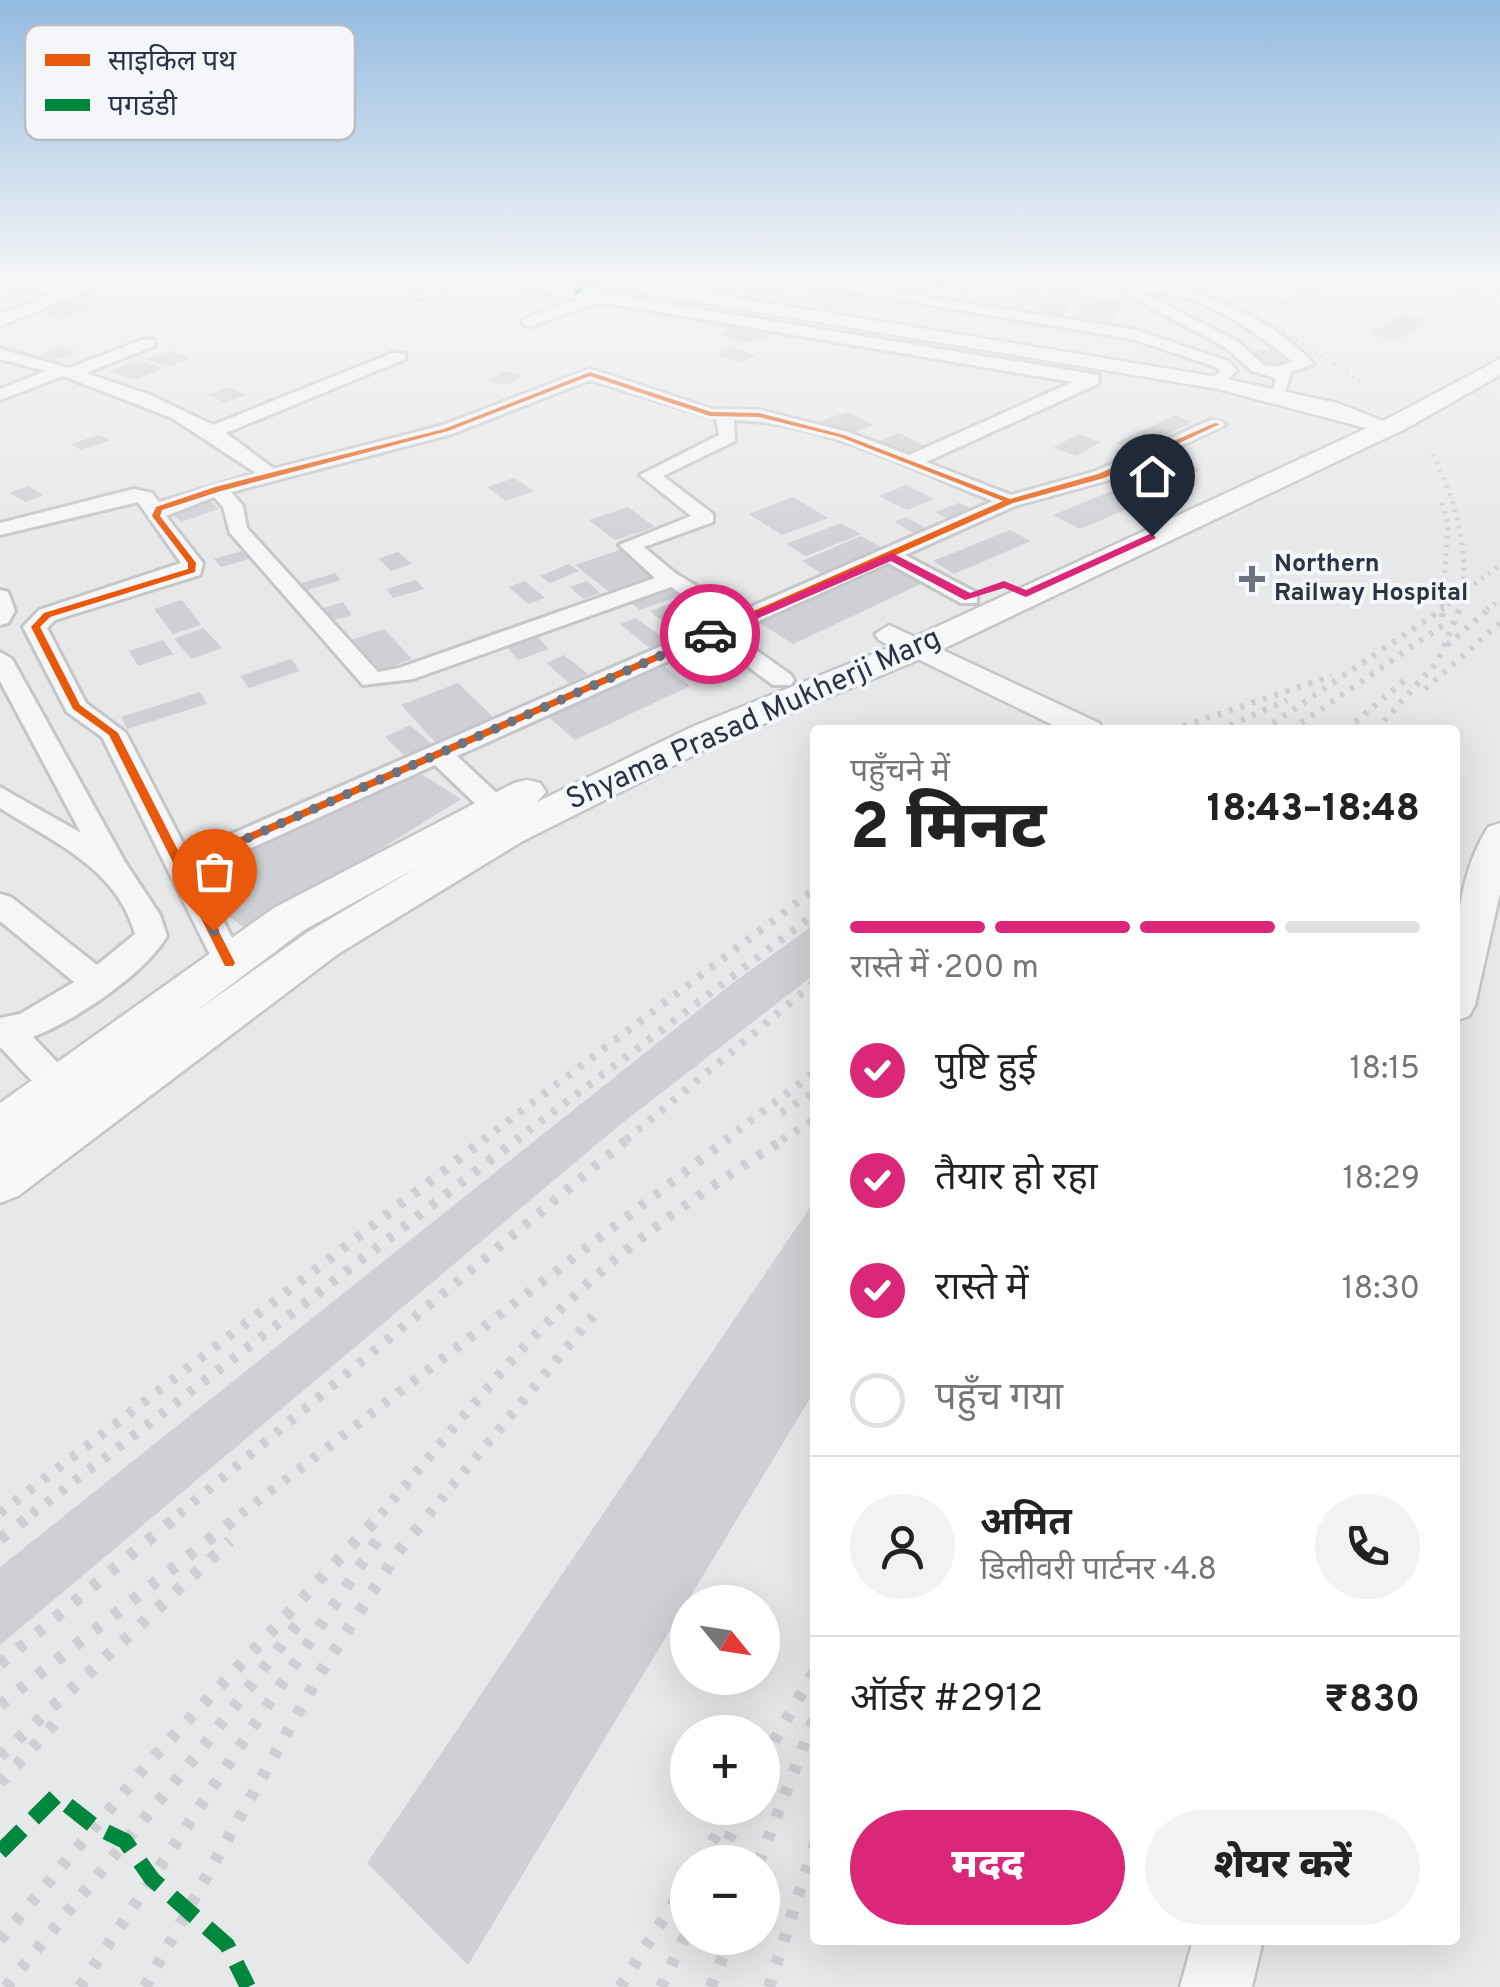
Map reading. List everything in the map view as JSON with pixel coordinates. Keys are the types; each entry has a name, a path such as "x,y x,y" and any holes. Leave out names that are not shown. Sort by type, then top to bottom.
{"main road":[{"name":"Shyama Prasad Mukherji Marg","path":"1383,421 1467,371"},
{"name":"Shyama Prasad Mukherji Marg","path":"0,1180 324,943 508,833 708,734 917,648 1015,589 1490,371"},
{"name":"Shyama Prasad Mukherji Marg","path":"0,1130 289,919 494,806 782,680 917,648 969,598 1015,589"}],"street":[{"path":"61,371 214,430 271,476"},
{"path":"0,395 70,371"},
{"path":"214,430 362,371"},
{"path":"1036,371 1092,380"},
{"path":"910,462 1116,371"},
{"path":"1150,371 1220,381 1383,421"},
{"path":"1160,371 1278,392 1383,421"},
{"path":"1220,381 1228,371"},
{"path":"1271,371 1287,376 1278,392"},
{"path":"156,512 218,489 446,430 586,374 724,416 759,415 798,424 1010,501"},
{"path":"669,580 629,545 706,518 650,474 729,437 724,416"},
{"path":"182,867 1010,501 1101,476 1217,424"},
{"path":"218,489 234,506 237,528 372,680 404,674 669,580 683,582 782,680"},
{"path":"0,529 134,495 145,498 192,563 192,570 48,615 35,624 76,707 113,733 230,963"},
{"path":"892,556 969,598"},
{"path":"0,597 4,611 0,618"},
{"path":"917,648 1078,725"},
{"path":"0,659 8,696 145,915 151,936 31,1027 4,1033"},
{"path":"439,754 494,806"},
{"path":"0,796 113,866"},
{"path":"1460,984 1500,835"},
{"path":"0,905 95,981"},
{"path":"4,1033 62,1085"},
{"path":"1216,1987 1227,1945"}],"building":[{"path":"109,371 158,371 135,380"},
{"path":"504,371 524,376 507,385 487,381"},
{"path":"229,387 246,395 225,403 208,395"},
{"path":"847,412 874,425 848,434 821,421"},
{"path":"1175,415 1193,422 1134,450 1116,443"},
{"path":"899,433 925,446 899,456 873,443"},
{"path":"1078,434 1101,442 1077,456 1053,448"},
{"path":"99,435 110,440 81,450 71,444"},
{"path":"1167,455 1200,470 1182,477 1150,462"},
{"path":"514,478 534,491 506,501 487,487"},
{"path":"1136,481 1163,494 1080,529 1053,515"},
{"path":"906,485 934,499 907,510 879,496"},
{"path":"28,486 44,495 25,502 9,493"},
{"path":"793,497 828,518 782,535 749,514"},
{"path":"209,500 219,509 181,522 171,512"},
{"path":"959,503 972,509 948,519 935,512"},
{"path":"628,507 655,527 615,540 589,520"},
{"path":"906,517 928,529 916,534 894,522"},
{"path":"841,523 861,534 806,556 786,544"},
{"path":"1010,530 1031,541 954,574 933,561"},
{"path":"861,536 884,549 824,575 802,561"},
{"path":"625,548 662,576 612,594 575,565"},
{"path":"242,551 249,559 221,567 214,559"},
{"path":"398,552 412,564 391,571 378,559"},
{"path":"569,564 579,571 550,583 540,576"},
{"path":"889,564 923,583 793,644 760,623"},
{"path":"335,573 341,580 298,593 292,586"},
{"path":"416,580 424,589 393,598 386,589"},
{"path":"525,581 545,598 528,604 509,587"},
{"path":"587,581 600,593 583,599 570,587"},
{"path":"673,583 687,593 640,610 625,598"},
{"path":"685,598 716,622 680,636 650,611"},
{"path":"182,600 201,625 173,634 154,609"},
{"path":"343,602 352,615 323,623 314,611"},
{"path":"636,618 670,643 652,650 620,624"},
{"path":"203,628 222,648 192,659 174,639"},
{"path":"384,629 412,659 369,675 342,643"},
{"path":"533,632 549,649 518,660 503,642"},
{"path":"163,640 173,654 138,666 129,651"},
{"path":"564,655 588,674 569,683 546,663"},
{"path":"291,659 300,671 249,688 240,676"},
{"path":"658,662 690,686 575,740 544,713"},
{"path":"458,683 494,718 435,742 401,705"},
{"path":"200,692 207,704 127,729 121,717"},
{"path":"410,725 434,746 407,758 385,737"},
{"path":"412,768 461,799 249,931 220,910 200,868"},
{"path":"810,928 810,978 621,1124 0,1645 0,1567 734,982"},
{"path":"810,1207 810,1398 697,1585 670,1585 670,1630 468,1965 367,1863"}],"railway":[{"path":"1344,371 1363,383"},
{"path":"1433,454 1460,530 1462,594"},
{"path":"1442,503 1448,525 1442,609"},
{"path":"1462,594 1500,565"},
{"path":"1443,609 1462,594"},
{"path":"1460,610 1462,594"},
{"path":"1487,610 1500,599"},
{"path":"1380,725 1437,662 1460,608"},
{"path":"1447,645 1490,608"},
{"path":"1270,725 1442,609"},
{"path":"1442,617 1443,609"},
{"path":"1301,723 1449,621"},
{"path":"1425,689 1500,623"},
{"path":"1187,725 1332,676"},
{"path":"1352,725 1405,680"},
{"path":"1230,725 1287,700"},
{"path":"483,1140 810,893"},
{"path":"516,1140 810,918"},
{"path":"626,1140 810,986"},
{"path":"725,1140 810,1076"},
{"path":"781,1113 810,1095"},
{"path":"782,1140 810,1122"},
{"path":"0,1513 486,1138"},
{"path":"32,1514 519,1138"},
{"path":"179,1514 629,1138"},
{"path":"241,1514 729,1138"},
{"path":"381,1514 511,1362 595,1277 688,1203 786,1138"},
{"path":"429,1514 593,1316"},
{"path":"0,1539 35,1512"},
{"path":"0,1664 182,1512"},
{"path":"0,1705 244,1512"},
{"path":"0,1940 151,1760 383,1512"},
{"path":"145,1987 322,1670 398,1552 431,1512"},
{"path":"80,1987 384,1530"},
{"path":"0,1756 230,1541"},
{"path":"6,1987 200,1751 303,1617"},
{"path":"780,1731 810,1679"},
{"path":"0,1783 58,1720"},
{"path":"766,1845 810,1729"},
{"path":"710,1845 723,1825"},
{"path":"726,1845 735,1826"},
{"path":"769,1987 810,1859"},
{"path":"620,1987 670,1908"},
{"path":"661,1987 676,1955"},
{"path":"711,1987 723,1955"}],"marked path":[{"path":"0,1852 56,1796 94,1826 125,1841 152,1879 227,1945 248,1987"}],"cycle path":[{"path":"229,963 113,733 76,707 35,627 47,615 192,570 192,563 156,516 159,509 218,489 446,430 590,374 710,414 759,415 842,436 1010,501"},
{"path":"182,867 1010,501 1101,476 1217,424"}],"way so far":[{"path":"214,931 182,867 710,634"}],"place":[{"name":"Northern Railway Hospital","path":"1252,579"}],"route":[{"path":"710,634 892,556 969,598 1004,584 1026,594 1152,536"}]}
